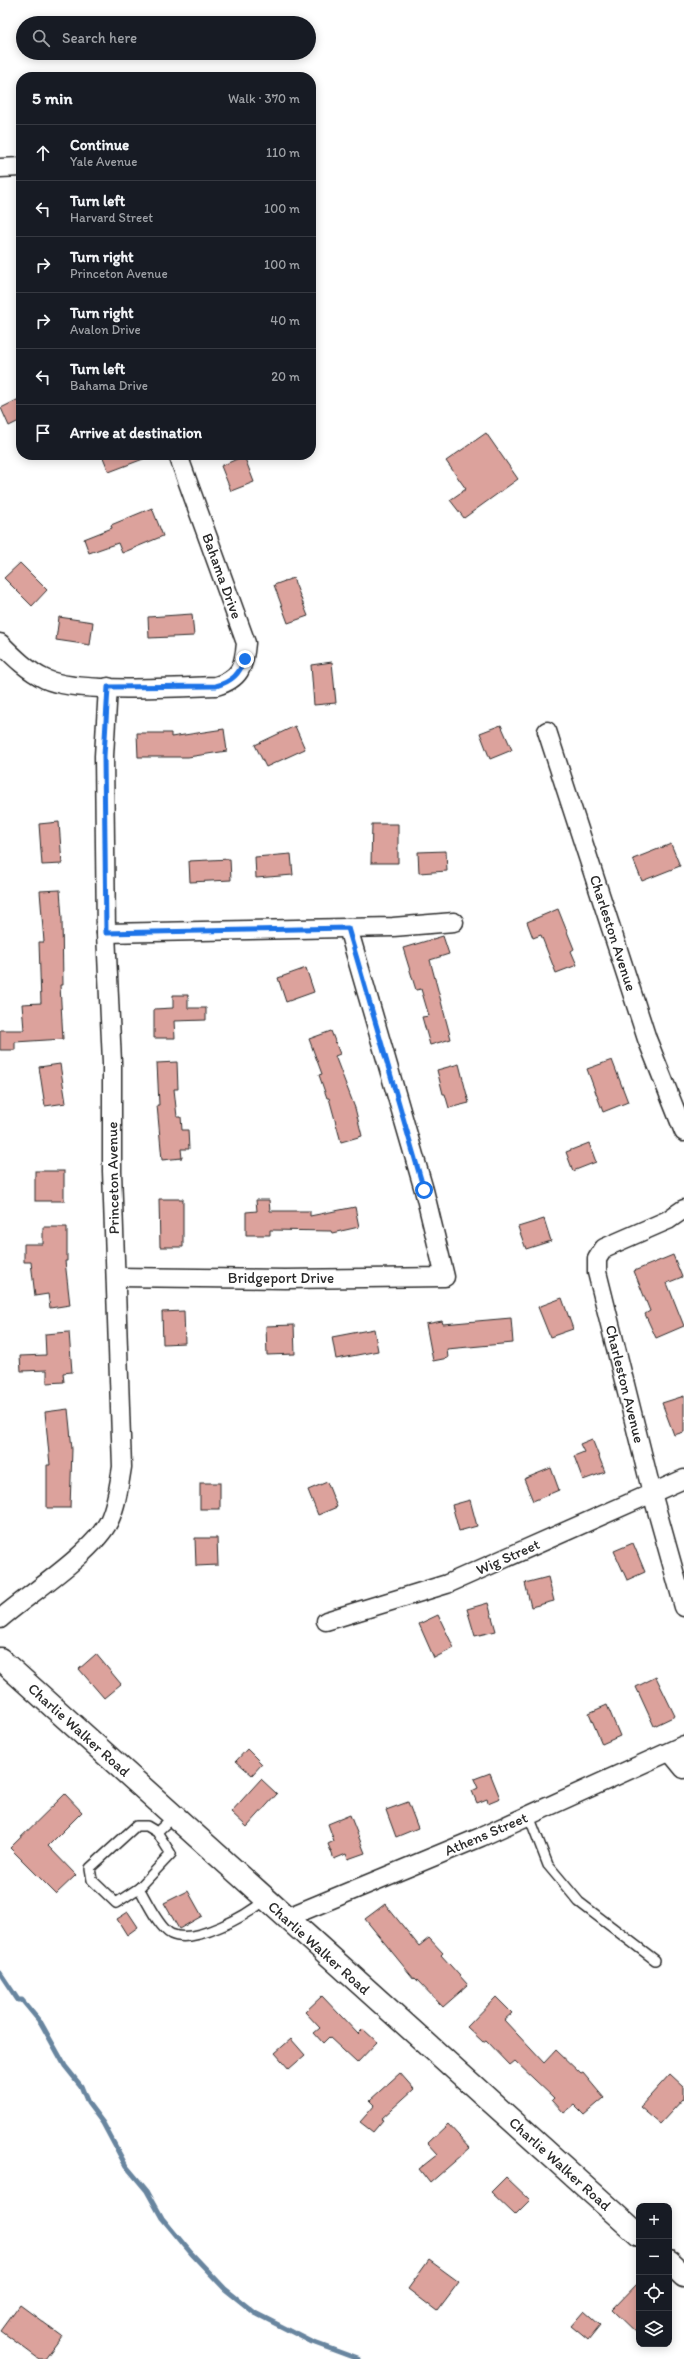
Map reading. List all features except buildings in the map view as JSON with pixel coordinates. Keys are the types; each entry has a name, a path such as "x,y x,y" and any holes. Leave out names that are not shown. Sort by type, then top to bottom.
{"street":[{"path":"0,168 16,167"},
{"name":"Bahama Drive","path":"108,687 216,686 230,682 240,672 245,659 246,644 180,460"},
{"path":"0,644 18,662 46,680 76,686 108,687"},
{"name":"Princeton Avenue","path":"0,1619 82,1553 103,1532 116,1504 122,1467 112,1171 112,1062 106,933 104,756 108,687"},
{"name":"Charleston Avenue","path":"547,731 648,1039 684,1132"},
{"path":"106,933 348,928 454,922"},
{"name":"Bridgeport Drive","path":"116,1277 293,1279 445,1277 424,1190 348,928"},
{"name":"Charleston Avenue","path":"684,1209 668,1220 604,1248 597,1259 597,1272 652,1493 684,1607"},
{"name":"Wig Street","path":"326,1621 446,1584 684,1479"},
{"name":"Charlie Walker Road","path":"0,1659 636,2232"},
{"path":"677,1748 684,1769"},
{"name":"Athens Street","path":"286,1918 529,1816 677,1748"},
{"path":"672,2265 684,2276"}],"lane":[{"path":"157,1832 174,1816"},
{"path":"529,1816 548,1865 579,1902 656,1960"},
{"path":"136,1826 147,1826 157,1832 172,1854 139,1888 116,1903 92,1880 90,1868 136,1826"},
{"path":"139,1888 162,1925 170,1933 179,1936 191,1935 222,1926 239,1919 266,1899"}],"waterway":[{"path":"0,1973 18,2000 22,2000 41,2023 65,2066 81,2086 88,2103 103,2123 126,2166 147,2191 162,2218 191,2253 225,2289 255,2313 312,2342 358,2359"}],"route":[{"path":"245,659 240,672 230,682 216,686 108,687 104,756 106,933 348,928 424,1190"}]}
